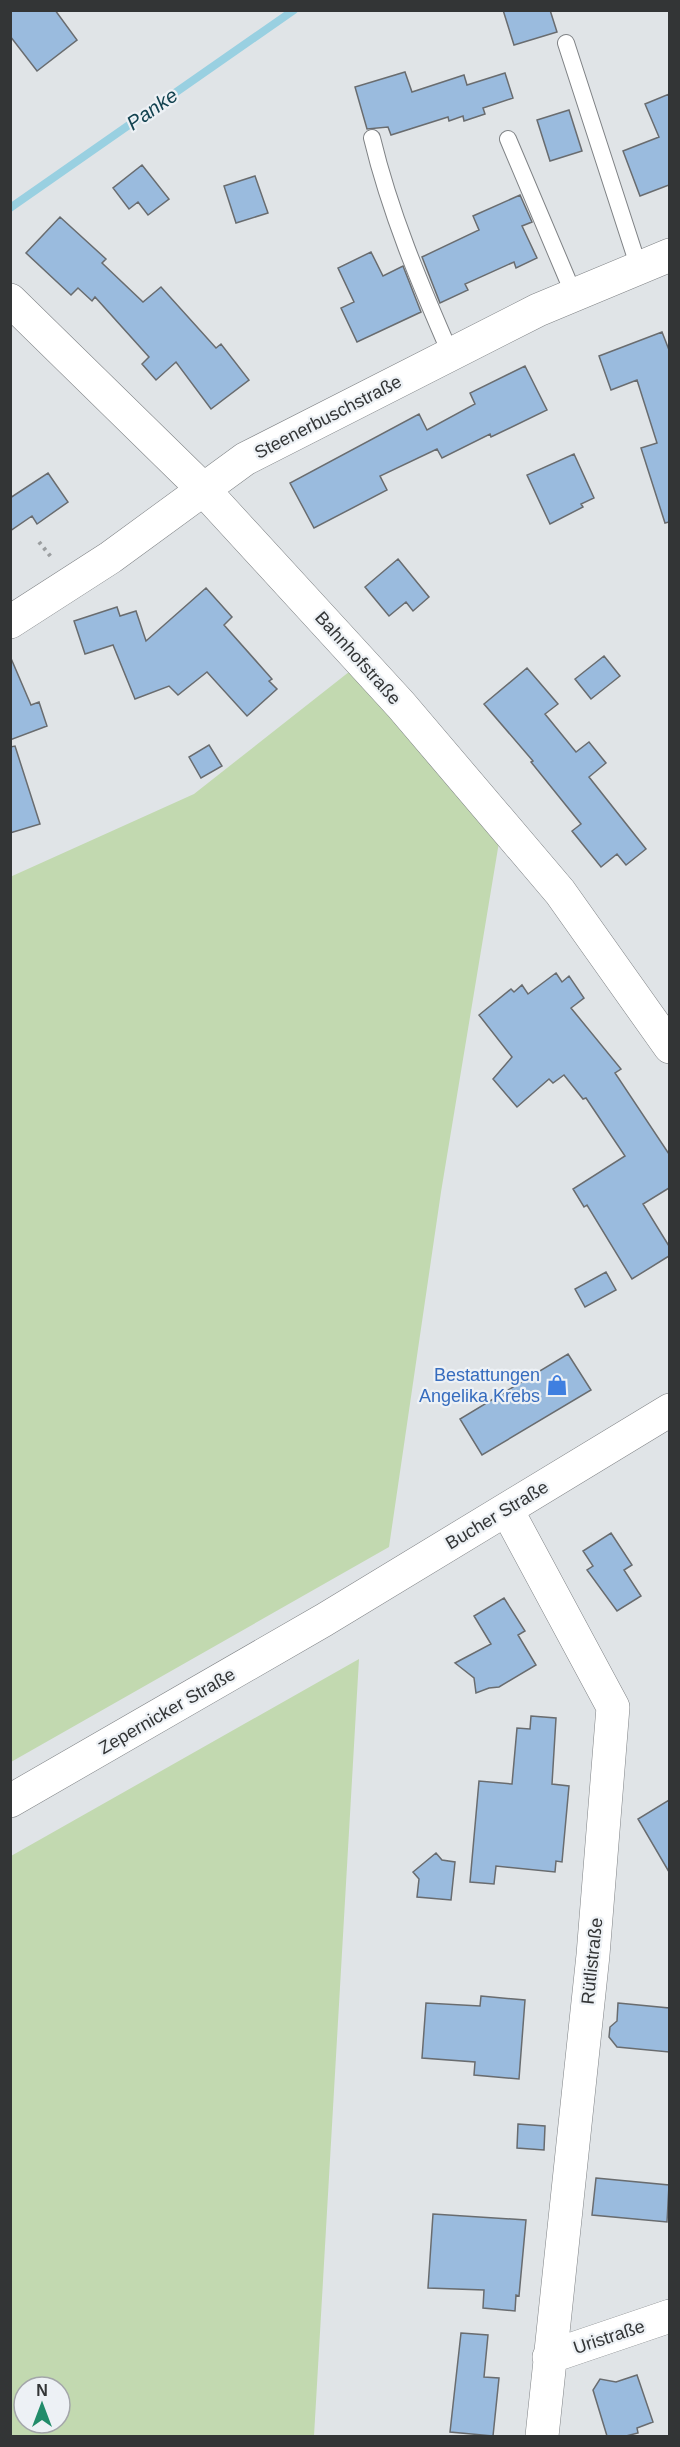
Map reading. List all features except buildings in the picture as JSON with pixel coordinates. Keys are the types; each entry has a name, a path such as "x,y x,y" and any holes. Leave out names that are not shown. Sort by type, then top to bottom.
{"street":[{"name":"Steenerbuschstraße","path":"10,622 111,557 202,488 245,459 574,295 669,255"},
{"name":"Bahnhofstraße","path":"10,300 202,488 401,705 560,892 669,1047"},
{"name":"Bucher Straße","path":"324,1620 669,1410"},
{"name":"Rütlistraße","path":"507,1510 613,1707 595,1940 542,2436"},
{"name":"Zepernicker Straße","path":"10,1801 324,1620"},
{"name":"Uristraße","path":"549,2357 669,2316"}],"lane":[{"path":"566,44 639,268"},
{"path":"372,138 381,178 403,239 451,355"},
{"path":"508,139 574,295"}],"green space":[{"path":"354,668 502,824 441,1192 389,1547 11,1762 10,877 194,794"},
{"path":"359,1659 314,2436 11,2436 11,1856"}],"waterway":[{"name":"Panke","path":"10,208 294,10"}],"place":[{"name":"Bestattungen Angelika Krebs","path":"557,1385"}]}
